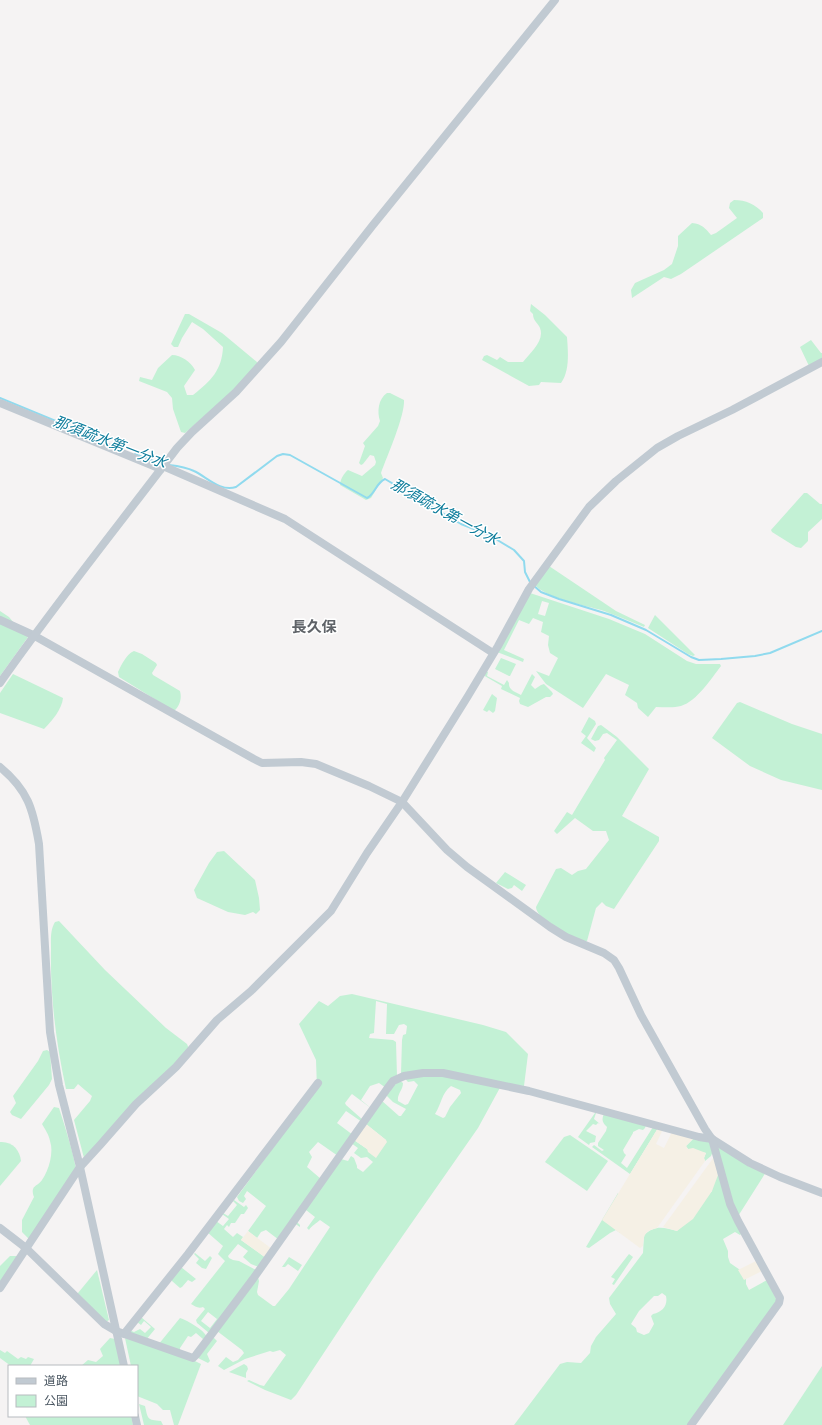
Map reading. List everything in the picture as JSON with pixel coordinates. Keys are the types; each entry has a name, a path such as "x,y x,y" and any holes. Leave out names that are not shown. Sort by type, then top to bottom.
{"street":[{"path":"0,683 33,635 177,448 192,432 236,392 281,342 378,219 555,0"},
{"path":"0,1288 80,1167 136,1104 176,1067 216,1020 251,991 331,911 367,853 402,802 493,653 529,589 589,507 616,481 657,448 678,436 757,398 822,362"},
{"path":"0,403 285,519 493,653"},
{"path":"0,620 33,635 262,763 301,762 316,764 369,786 402,802 447,850 467,867 550,927 566,937 604,953 614,960 641,1016 712,1139 730,1204 780,1298 779,1303 691,1425"},
{"path":"0,767 12,777 24,793 31,807 36,825 39,844 50,1032 53,1058 120,1332 124,1365"},
{"path":"0,1228 26,1248 104,1324 158,1347 193,1358 254,1279 393,1081 404,1076 423,1073 443,1073 529,1091 656,1126 712,1139 750,1163 780,1177 822,1193"},
{"path":"120,1332 188,1254 318,1083"}],"green space":[{"path":"734,200 746,202 757,207 763,213 763,218 681,274 671,279 664,277 632,298 631,290 635,283 664,270 672,264 678,246 678,236 692,223 703,227 711,235 737,218 729,208 730,203"},
{"path":"531,304 545,315 567,337 567,367 561,383 541,382 539,385 529,386 482,360 484,356 487,355 497,360 500,357 508,362 523,362 539,342 541,333 533,314 530,311"},
{"path":"185,314 189,314 222,333 257,362 257,365 231,393 185,433 181,432 173,409 172,398 167,392 139,381 140,377 152,380 158,368 172,355 179,356 191,364 195,370 184,386 187,395 193,395 210,380 218,369 223,347 203,329 192,322 178,347 174,347 171,344"},
{"path":"811,340 822,353 822,364 809,366 800,347"},
{"path":"387,393 404,400 404,407 399,426 381,473 383,478 371,498 366,500 340,485 340,483 342,477 348,470 362,476 375,465 376,462 374,456 370,455 363,464 361,465 359,463 365,446 363,443 378,426 380,421 380,402"},
{"path":"804,493 807,493 822,504 822,519 808,532 808,541 801,548 796,547 771,530"},
{"path":"549,566 616,611 645,625 644,627 604,611 558,598 541,590 535,585"},
{"path":"530,593 609,619 645,634 687,661 696,664 720,664 721,666 698,695 693,699 678,707 656,707 648,717 638,708 637,703 625,695 629,685 606,674 583,708 546,684 536,671 549,676 558,658 550,653 548,645 549,636 541,632 543,622 533,618 529,624 519,620 504,650 524,659 523,662 497,652","holes":["542,601 549,603 545,616 538,614"]},
{"path":"0,611 9,617 14,623 28,631 28,637 0,676"},
{"path":"655,615 695,655 693,656 688,654 648,628"},
{"path":"134,651 156,663 157,665 152,673 153,675 180,691 180,702 174,711 119,677 118,672 126,657"},
{"path":"501,658 516,664 510,676 495,669"},
{"path":"486,671 488,672 487,676 504,685 507,680 511,689 521,695 532,674 535,677 531,685 535,689 544,684 553,694 550,697 546,697 528,707 520,704 520,698 501,689 502,686 483,675"},
{"path":"13,674 63,698 59,711 44,729 0,713 0,693"},
{"path":"492,694 497,698 495,711 493,713 489,710 487,712 483,710"},
{"path":"740,702 792,724 822,734 822,790 781,780 750,766 712,738 737,703"},
{"path":"589,717 595,721 596,724 587,738 596,748 594,752 581,743 586,736 581,732"},
{"path":"601,725 617,737 649,769 622,816 659,837 659,841 614,909 606,906 602,902 596,908 587,941 584,942 548,922 538,912 536,907 556,869 561,868 572,875 578,871 586,869 609,840 606,831 593,831 575,818 557,834 554,831 567,812 572,815 605,760 604,758 617,740 607,733 603,734 599,740 595,741 591,739 598,726"},
{"path":"224,851 255,880 260,910 256,914 253,912 245,915 228,912 197,898 194,890 209,863 217,852"},
{"path":"505,872 526,885 522,891 514,885 512,888 508,889 496,883"},
{"path":"59,921 105,970 166,1028 187,1044 189,1049 84,1158 74,1120 90,1101 92,1096 78,1084 74,1089 66,1089 54,1019 51,939 53,925 55,922"},
{"path":"352,994 483,1025 506,1032 528,1054 524,1086 502,1084 478,1128 376,1274 296,1395 291,1400 247,1381 249,1380 264,1386 286,1355 280,1350 273,1352 270,1351 245,1359 224,1370 218,1366 226,1357 233,1362 238,1360 244,1353 217,1331 209,1333 197,1323 196,1320 205,1309 203,1307 201,1308 191,1304 225,1261 218,1254 223,1246 207,1232 216,1221 223,1226 229,1219 222,1214 223,1213 228,1216 237,1205 233,1201 234,1200 244,1207 246,1205 248,1208 244,1214 241,1214 235,1223 231,1223 229,1227 227,1225 224,1229 233,1237 237,1233 243,1237 241,1240 266,1258 259,1267 251,1264 243,1257 248,1251 238,1244 228,1256 233,1260 239,1261 256,1270 259,1281 257,1292 258,1295 275,1306 289,1289 330,1227 320,1220 309,1230 307,1228 315,1217 306,1210 297,1222 300,1227 294,1223 341,1159 348,1161 351,1156 354,1158 357,1168 363,1172 373,1162 367,1157 361,1158 354,1153 358,1148 351,1143 354,1140 367,1149 386,1140 366,1124 381,1100 399,1116 401,1116 406,1109 393,1102 386,1095 393,1086 400,1081 403,1083 398,1096 398,1101 405,1105 408,1104 418,1085 414,1081 408,1082 401,1074 402,1040 403,1035 406,1034 407,1026 404,1024 399,1025 394,1034 386,1034 387,1004 376,1001 374,1033 370,1034 369,1038 393,1040 396,1042 397,1076 386,1088 379,1083 370,1086 361,1100 372,1109 352,1094 345,1103 363,1120 362,1122 346,1111 337,1123 353,1135 338,1156 318,1142 309,1152 312,1157 307,1167 321,1179 279,1240 266,1230 261,1232 257,1238 248,1231 266,1206 247,1191 244,1196 246,1199 243,1203 239,1201 237,1197 317,1088 316,1060 299,1024 319,1001 328,1006 340,996","holes":["451,1086 460,1090 461,1093 443,1118 435,1114 443,1095","208,1312 217,1319 210,1328 201,1321"]},
{"path":"47,1050 50,1052 52,1079 49,1085 21,1119 12,1115 10,1112 16,1103 13,1096 38,1061 43,1051"},
{"path":"54,1107 59,1108 77,1174 29,1239 22,1232 22,1220 34,1197 33,1188 45,1176 49,1166 51,1145 48,1134 42,1124"},
{"path":"595,1113 594,1119 600,1124 593,1124 586,1131 596,1136 595,1142 590,1143 589,1145 578,1137"},
{"path":"604,1114 646,1125 643,1130 639,1129 633,1132 623,1150 626,1155 621,1163 627,1168 653,1127 658,1128 630,1174 592,1147 594,1145 602,1151 604,1150 598,1146 598,1143 607,1127 603,1121"},
{"path":"570,1135 608,1161 587,1191 545,1162 564,1137"},
{"path":"694,1138 710,1142 713,1151 711,1156 705,1161 704,1158 706,1153 688,1149 686,1146"},
{"path":"0,1142 8,1143 15,1147 19,1153 21,1161 0,1186"},
{"path":"716,1144 766,1172 735,1221 741,1234 740,1235 735,1232 723,1239 728,1251 730,1263 743,1272 746,1277 746,1284 749,1290 767,1280 777,1301 690,1425 514,1425 560,1364 567,1362 581,1363 590,1353 591,1346 596,1337 616,1314 610,1304 609,1298 643,1253 644,1235 656,1228 677,1231 712,1191","holes":["662,1293 666,1296 664,1308 660,1312 651,1316 654,1324 649,1333 644,1335 637,1332 636,1328 631,1324 639,1311 654,1296 658,1296"]},
{"path":"618,1193 620,1233 616,1230 589,1248 586,1247"},
{"path":"195,1253 205,1261 210,1256 212,1258 206,1269 202,1268 196,1263 199,1259 194,1254"},
{"path":"629,1254 633,1257 614,1285 612,1284 615,1279 611,1277"},
{"path":"10,1256 18,1256 0,1282 0,1266"},
{"path":"289,1257 302,1265 298,1271 288,1264 285,1267 282,1267"},
{"path":"181,1267 196,1279 192,1282 188,1280 180,1288 172,1281 172,1279"},
{"path":"97,1270 109,1320 106,1322 78,1296 78,1293"},
{"path":"141,1317 155,1329 146,1340 129,1334 129,1330 134,1332 140,1329 145,1333 151,1327 144,1321 141,1325 137,1322"},
{"path":"180,1318 199,1328 207,1337 203,1339 196,1333 191,1337 188,1336 180,1348 180,1351 158,1345"},
{"path":"213,1337 217,1341 207,1354 210,1361 208,1363 198,1358"},
{"path":"110,1338 115,1339 121,1365 82,1365 88,1360 96,1362 103,1356 100,1349"},
{"path":"125,1338 191,1359 201,1364 178,1425 174,1425 170,1410 163,1410 157,1404 138,1396 138,1365 131,1365"},
{"path":"0,1350 5,1353 7,1351 18,1359 21,1357 26,1359 28,1357 34,1359 31,1365 10,1365 0,1358"},
{"path":"244,1364 248,1369 246,1378 229,1372"},
{"path":"822,1366 822,1425 783,1425"},
{"path":"139,1404 145,1406 149,1418 161,1421 163,1425 144,1425"},
{"path":"26,1417 131,1417 133,1425 30,1425"}],"sand":[{"path":"366,1124 387,1142 376,1158 368,1152 367,1149 354,1140"},
{"path":"658,1128 663,1129 656,1144 664,1148 672,1132 694,1138 686,1146 688,1149 693,1148 706,1153 704,1158 705,1161 657,1228 650,1230 646,1234 643,1246 640,1248 602,1220"},
{"path":"714,1157 718,1175 712,1191 693,1219 677,1231 663,1227"},
{"path":"248,1231 272,1249 266,1258 241,1240"},
{"path":"756,1261 762,1271 744,1280 738,1270"}],"waterway":[{"name":"那須疏水第一分水","path":"0,398 92,436"},
{"name":"那須疏水第一分水","path":"135,454 161,464"},
{"name":"那須疏水第一分水","path":"169,465 191,470 219,486 230,488 236,487 277,456 283,454 290,455 367,498 385,479 461,524 489,535 514,550 524,561 525,572 530,582"},
{"name":"那須疏水第一分水","path":"533,585 541,592 611,615 646,630 691,657 699,660 755,656 770,653 822,631"}],"district":[{"name":"長久保","path":"314,627"}]}
